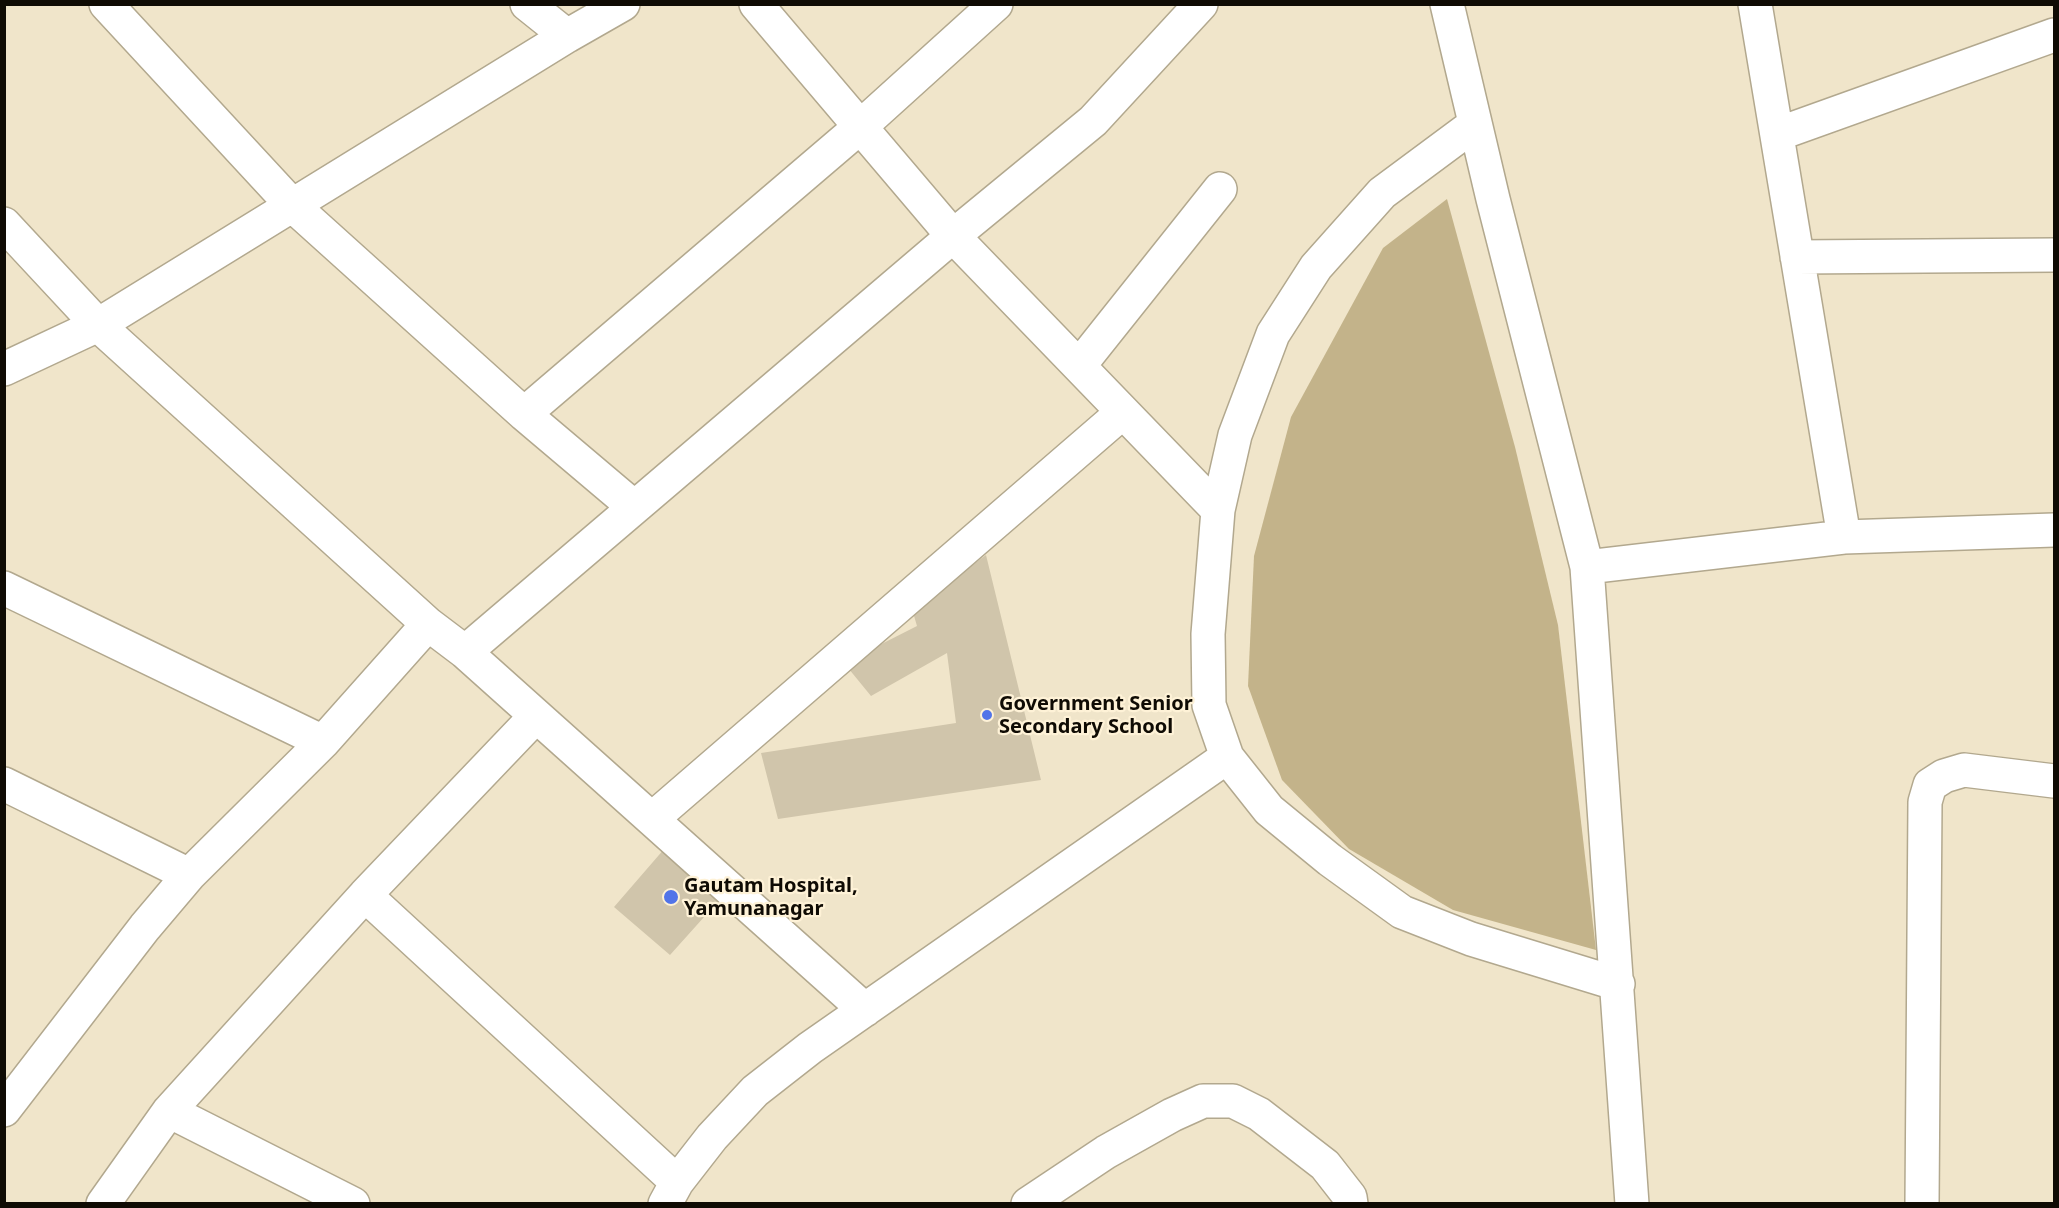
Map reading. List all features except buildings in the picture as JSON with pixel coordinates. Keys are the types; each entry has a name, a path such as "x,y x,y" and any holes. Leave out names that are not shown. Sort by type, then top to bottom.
{"street":[{"path":"106,4 292,206 524,414 634,507"},
{"path":"527,4 567,36"},
{"path":"4,369 98,325 567,36 624,4"},
{"path":"756,4 953,236 1218,510"},
{"path":"524,414 860,127 996,4"},
{"path":"465,652 953,236 1093,121 1201,4"},
{"path":"1755,4 1844,537"},
{"path":"1455,8 1475,124 1587,567 1632,1203"},
{"path":"1778,134 2055,35"},
{"path":"1475,124 1383,193 1316,267 1273,334 1235,435 1218,510 1208,634 1209,705 1227,758 1269,810 1330,860 1402,912 1471,939 1618,984"},
{"path":"1079,366 1220,189"},
{"path":"4,224 98,325 428,624 465,652 865,1010"},
{"path":"1797,257 2055,255"},
{"path":"652,819 1123,412"},
{"path":"1587,567 1844,537 2055,530"},
{"path":"4,588 323,742"},
{"path":"4,1110 145,927 189,875 323,742 428,624"},
{"path":"103,1203 169,1111 365,895 536,716"},
{"path":"365,895 671,1193 712,1137 755,1091 810,1048 1227,758"},
{"path":"1922,1203 1925,802 1930,785 1944,776 1964,770 2055,781"},
{"path":"4,784 189,875"},
{"path":"1028,1203 1106,1152 1172,1114 1203,1101 1233,1101 1259,1114 1325,1165 1350,1197 1351,1203"},
{"path":"169,1111 354,1203"}],"shaded area":[{"path":"1447,199 1515,447 1558,625 1596,950 1453,910 1349,849 1282,780 1248,686 1254,556 1291,417 1383,248"}],"place":[{"name":"Government Senior Secondary School","path":"987,715"},
{"name":"Gautam Hospital, Yamunanagar","path":"671,897"}]}
